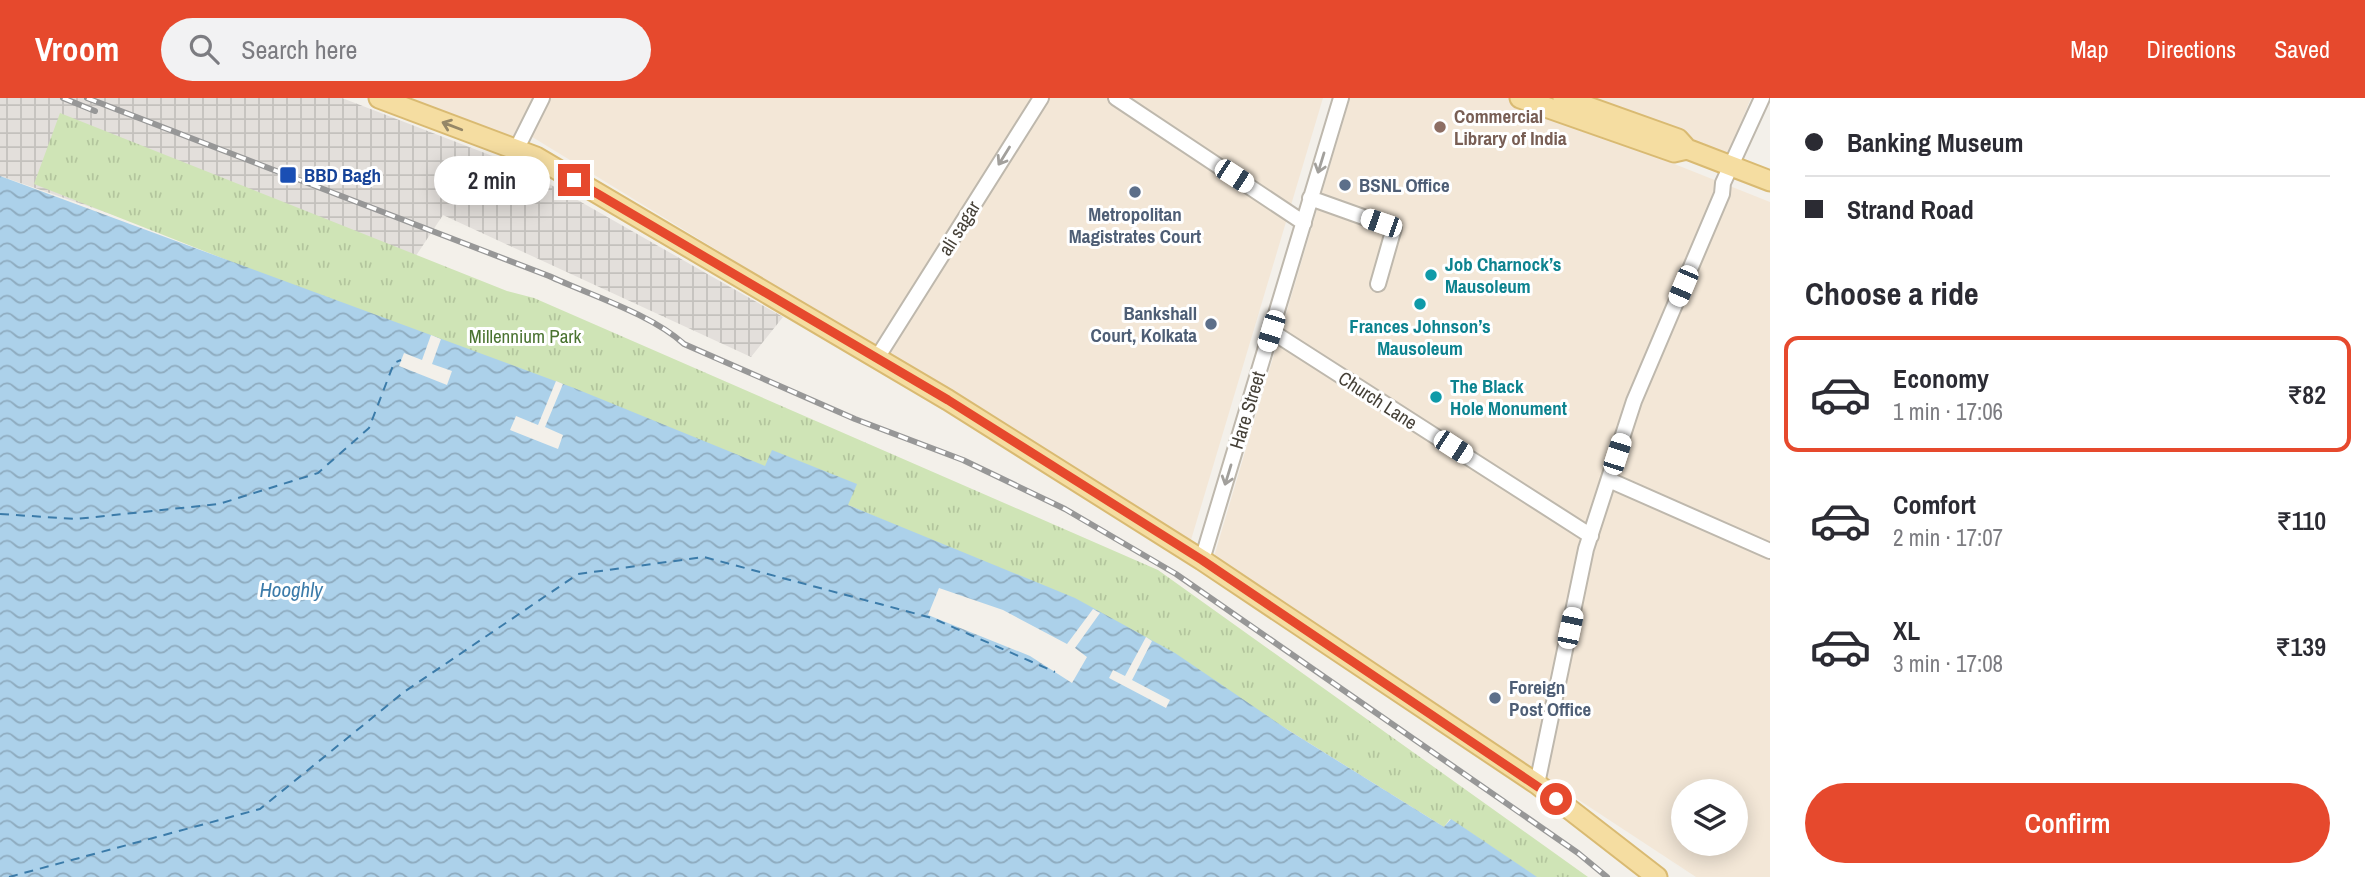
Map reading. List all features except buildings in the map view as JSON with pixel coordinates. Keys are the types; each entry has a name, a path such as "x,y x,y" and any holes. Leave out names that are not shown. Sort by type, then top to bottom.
{"main road":[{"path":"379,98 536,157 877,358 1202,560 1537,784 1657,877"},
{"path":"1520,98 1674,152 1687,149"},
{"path":"1563,98 1678,139 1687,149 1770,181"}],"street":[{"path":"516,150 542,98"},
{"name":"ali sagar","path":"877,358 1041,98"},
{"path":"1116,98 1304,223"},
{"name":"Hare Street","path":"1202,560 1341,98"},
{"path":"1537,784 1591,536 1634,401 1723,194 1731,188 1735,168 1762,98"},
{"path":"1735,168 1770,99"},
{"path":"1310,198 1394,228 1378,284"},
{"name":"Church Lane","path":"1271,331 1591,536"},
{"path":"1609,480 1770,551"}],"shaded area":[{"path":"0,98 342,98 516,165 783,317 751,357 443,215 382,307 0,176"},
{"path":"376,98 534,98 510,149"},
{"path":"548,98 1323,98 1191,540 529,135"},
{"path":"1350,98 1508,98 1770,202 1770,877 1696,877 1213,560"},
{"path":"1536,98 1751,98 1723,167"}],"green space":[{"name":"Millennium Park","path":"60,113 507,291 534,298 1158,570 1588,877 1536,877 1450,819 1444,827 1100,613 848,505 34,184"}],"water":[{"name":"Hooghly","path":"0,176 574,388 765,466 772,450 857,484 848,505 1075,598 1175,653 1288,730 1444,827 1451,819 1537,877 0,877"}],"pier":[{"path":"431,335 441,339 432,364 452,371 447,385 399,366 404,353 422,360"},
{"path":"556,381 563,384 545,427 563,435 558,449 510,430 516,416 538,425"},
{"path":"939,588 1003,610 1067,644 1093,609 1100,613 1075,648 1087,657 1072,683 1030,656 928,615"},
{"path":"1146,637 1152,641 1132,680 1170,700 1166,708 1109,678 1113,670 1125,676"}],"ferry route":[{"path":"0,514 76,519 219,504 318,473 369,428 394,363 401,360"},
{"path":"9,877 260,809 404,692 578,574 704,557 932,618 1055,672"}],"railway":[{"path":"63,98 95,111"},
{"path":"87,98 549,276 638,314 684,344 855,419 963,460 1065,509 1176,574 1578,853 1607,877"}],"place":[{"name":"Commercial Library of India","path":"1440,127"},
{"name":"BBD Bagh","path":"288,175"},
{"name":"BSNL Office","path":"1345,185"},
{"name":"Metropolitan Magistrates Court","path":"1135,192"},
{"name":"Job Charnock’s Mausoleum","path":"1431,275"},
{"name":"Frances Johnson’s Mausoleum","path":"1420,304"},
{"name":"Bankshall Court, Kolkata","path":"1211,324"},
{"name":"The Black Hole Monument","path":"1436,397"},
{"name":"Foreign Post Office","path":"1495,698"}],"route":[{"path":"574,180 948,400 1202,560 1556,799"}]}
